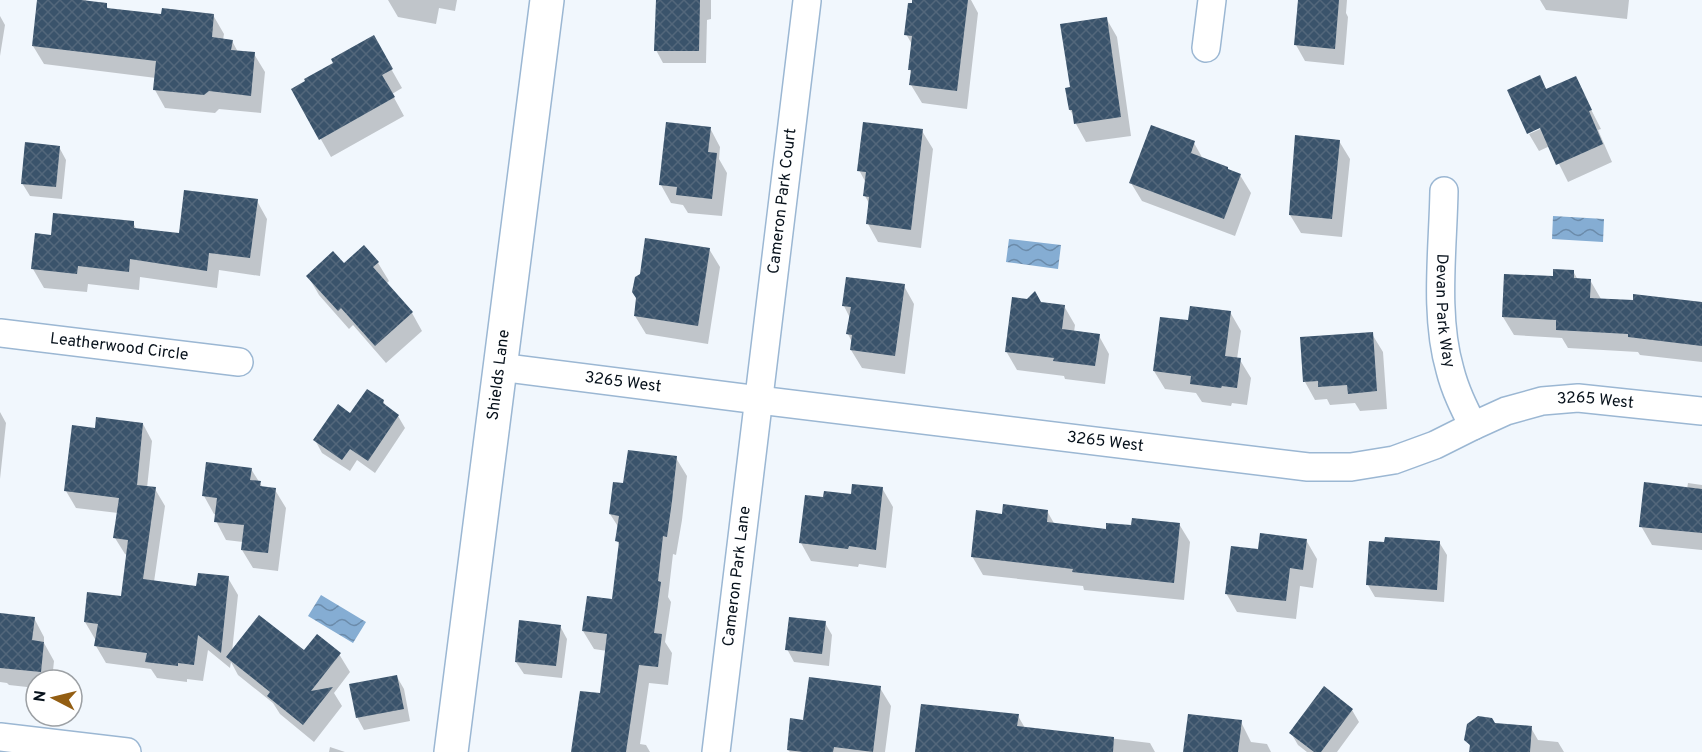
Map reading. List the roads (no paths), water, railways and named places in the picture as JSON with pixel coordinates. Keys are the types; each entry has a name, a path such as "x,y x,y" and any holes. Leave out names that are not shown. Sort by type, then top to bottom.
{"main road":[{"name":"Shields Lane","path":"451,752 547,0"}],"street":[{"path":"1206,48 1212,0"},
{"name":"Cameron Park Court","path":"759,400 807,1"},
{"name":"Devan Park Way","path":"1444,191 1441,311 1444,341 1450,371 1473,426"},
{"name":"Leatherwood Circle","path":"0,333 238,362"},
{"name":"3265 West","path":"500,367 1308,467 1351,467 1394,460 1435,445 1506,411 1542,401 1578,398 1702,411"},
{"name":"Cameron Park Lane","path":"716,752 759,400"},
{"path":"0,736 127,752"}],"water":[{"path":"1553,216 1604,219 1603,242 1552,239"},
{"path":"1009,239 1061,245 1058,269 1006,262"},
{"path":"321,595 366,622 353,643 308,616"}]}
